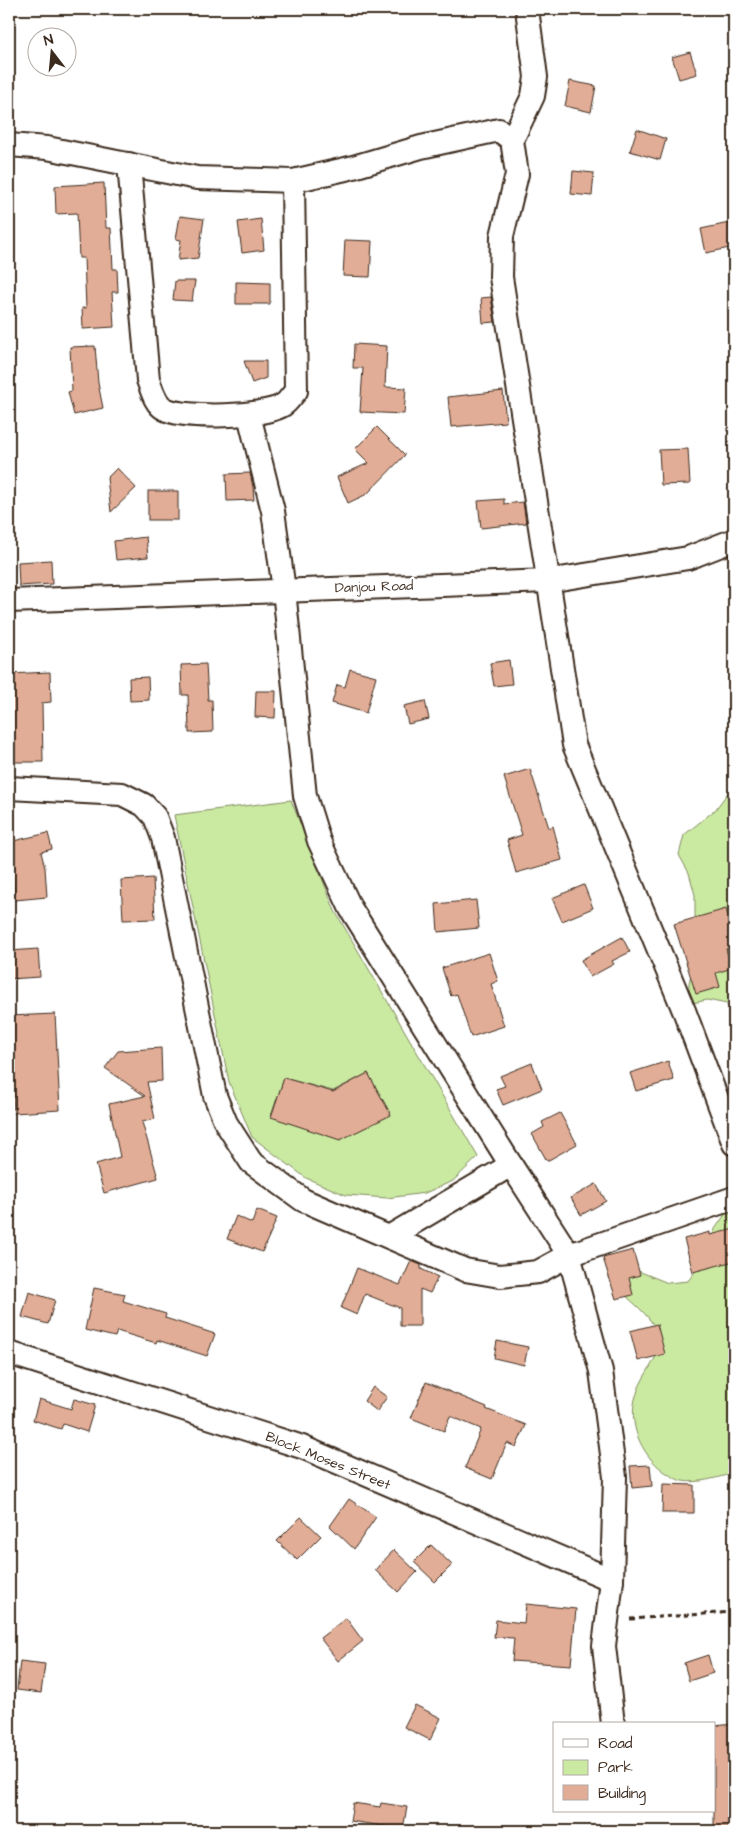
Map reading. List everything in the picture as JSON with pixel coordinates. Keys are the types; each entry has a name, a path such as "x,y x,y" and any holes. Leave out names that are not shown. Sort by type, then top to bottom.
{"street":[{"path":"527,9 536,77 532,96 512,140 517,174 502,236 501,278 574,745 685,1014 734,1144"},
{"path":"9,145 47,148 197,178 293,181 350,168 421,147 499,130 512,140"},
{"path":"129,164 148,380 154,398 165,409 192,414 249,415 283,405 296,391 293,181"},
{"path":"249,415 273,511 284,590 305,796 319,841 351,909 511,1166 569,1255 600,1371 615,1477 612,1580 604,1646 613,1722"},
{"name":"Danjou Road","path":"9,601 548,581 688,558 734,540"},
{"path":"9,788 122,794 144,805 155,817 163,838 215,1096 226,1123 251,1162 303,1200 466,1270 500,1276 538,1272 569,1255 734,1198"},
{"path":"390,1237 511,1166"},
{"name":"Block Moses Street","path":"9,1353 302,1447 612,1580"}],"path":[{"path":"607,1621 734,1612"}],"green space":[{"path":"734,779 734,1019 727,1004 707,1000 688,1004 689,983 694,961 695,895 689,873 679,855 684,835 715,810 727,794"},
{"path":"291,800 335,911 478,1157 453,1181 425,1193 387,1198 346,1195 306,1178 252,1137 229,1082 174,815","holes":["368,1073 391,1115 340,1139 271,1116 284,1078 333,1091"]},
{"path":"734,1211 734,1473 702,1481 682,1481 659,1468 645,1451 636,1432 633,1410 635,1399 655,1357 659,1343 658,1335 651,1321 622,1292 631,1268 668,1283 688,1281 700,1265 715,1229 726,1213"}],"building":[{"path":"690,52 697,74 679,79 672,57"},
{"path":"570,81 596,86 591,112 565,106"},
{"path":"637,129 666,139 660,160 630,151"},
{"path":"573,171 594,173 592,196 571,194"},
{"path":"104,183 106,228 111,228 113,269 117,269 118,292 112,292 114,327 83,329 82,308 86,308 84,258 79,258 77,213 56,214 55,186"},
{"path":"180,216 204,219 198,258 178,260 181,240 176,239"},
{"path":"261,219 264,250 242,253 238,222"},
{"path":"729,223 734,247 706,253 701,229"},
{"path":"345,240 372,241 370,277 343,276"},
{"path":"175,281 195,281 192,301 173,300"},
{"path":"236,282 270,283 270,304 236,304"},
{"path":"491,297 495,322 483,323 481,298"},
{"path":"354,344 387,346 385,387 406,388 404,414 360,412 363,368 353,368"},
{"path":"95,346 98,383 103,408 74,415 68,392 72,391 70,347"},
{"path":"244,361 266,361 266,378 252,383"},
{"path":"503,391 506,422 451,427 448,397"},
{"path":"377,427 405,455 367,494 348,503 337,477 369,463 355,449"},
{"path":"688,449 690,484 661,485 659,450"},
{"path":"117,468 136,488 111,512 107,478"},
{"path":"250,473 254,500 227,501 226,474"},
{"path":"148,491 178,491 178,520 148,520"},
{"path":"504,499 504,504 523,502 526,523 481,528 478,501"},
{"path":"146,537 148,557 116,560 114,541"},
{"path":"51,560 52,584 19,586 18,562"},
{"path":"509,660 512,684 494,686 490,663"},
{"path":"206,664 208,700 212,700 213,732 189,733 188,695 182,695 181,665"},
{"path":"350,669 376,676 366,713 332,703 337,685 345,687"},
{"path":"50,672 51,702 42,703 43,762 9,762 9,674"},
{"path":"148,677 149,700 130,701 129,678"},
{"path":"256,691 276,691 275,718 255,717"},
{"path":"425,701 429,719 408,724 404,706"},
{"path":"530,769 549,828 553,826 562,860 516,873 507,840 522,835 504,777"},
{"path":"48,833 52,849 41,852 45,868 47,897 15,900 9,857 9,842"},
{"path":"153,878 155,919 123,920 121,880"},
{"path":"584,885 593,908 562,921 552,898"},
{"path":"476,900 479,928 438,932 436,904"},
{"path":"726,909 734,936 734,947 726,949 732,968 716,973 720,987 696,994 674,924"},
{"path":"622,937 630,952 612,961 614,964 590,977 581,960"},
{"path":"38,949 40,977 9,979 9,951"},
{"path":"489,953 498,981 491,984 504,1026 471,1037 457,994 451,996 442,968"},
{"path":"55,1014 60,1110 14,1113 9,1016"},
{"path":"161,1048 162,1081 147,1082 155,1119 142,1122 158,1178 104,1193 96,1164 120,1157 109,1104 145,1096 105,1068 118,1051"},
{"path":"668,1061 674,1080 636,1091 630,1073"},
{"path":"532,1063 542,1089 503,1105 496,1089 505,1086 500,1076"},
{"path":"368,1073 391,1115 340,1140 271,1117 284,1078 333,1092"},
{"path":"560,1113 577,1144 547,1161 532,1134 544,1127 542,1122"},
{"path":"596,1184 606,1201 581,1215 571,1198"},
{"path":"257,1210 277,1218 262,1252 227,1239 236,1216 252,1223"},
{"path":"734,1229 734,1261 693,1272 684,1239 710,1232 710,1235"},
{"path":"633,1250 640,1275 629,1278 633,1295 616,1299 603,1258"},
{"path":"411,1261 421,1265 421,1269 438,1277 430,1293 420,1289 420,1326 400,1326 400,1308 365,1294 357,1315 341,1308 357,1268 400,1285"},
{"path":"94,1288 125,1294 123,1301 166,1314 165,1318 215,1334 207,1356 157,1340 156,1343 117,1331 115,1337 85,1330"},
{"path":"29,1292 55,1300 48,1324 22,1317"},
{"path":"657,1324 665,1354 638,1361 630,1331"},
{"path":"497,1341 528,1347 524,1365 494,1358"},
{"path":"426,1382 526,1425 516,1447 507,1443 492,1479 465,1468 481,1429 450,1416 444,1431 411,1418"},
{"path":"373,1387 387,1397 377,1411 364,1401"},
{"path":"39,1399 71,1409 74,1399 95,1405 87,1432 63,1424 61,1429 33,1420"},
{"path":"650,1465 652,1486 632,1488 630,1466"},
{"path":"663,1484 694,1485 694,1513 662,1513"},
{"path":"349,1499 376,1517 354,1549 330,1526"},
{"path":"301,1517 321,1536 297,1560 277,1541"},
{"path":"431,1545 452,1565 435,1582 414,1562"},
{"path":"394,1550 417,1572 398,1592 375,1570"},
{"path":"526,1604 576,1609 571,1665 512,1661 514,1638 494,1637 496,1620 524,1623"},
{"path":"346,1618 363,1641 338,1661 320,1638"},
{"path":"708,1655 713,1673 689,1681 684,1663"},
{"path":"20,1661 45,1664 41,1693 17,1690"},
{"path":"415,1705 441,1718 430,1740 404,1727"},
{"path":"734,1724 734,1831 714,1831 714,1812 716,1812 716,1726"},
{"path":"353,1803 380,1807 381,1803 407,1807 403,1829 350,1821"}]}
